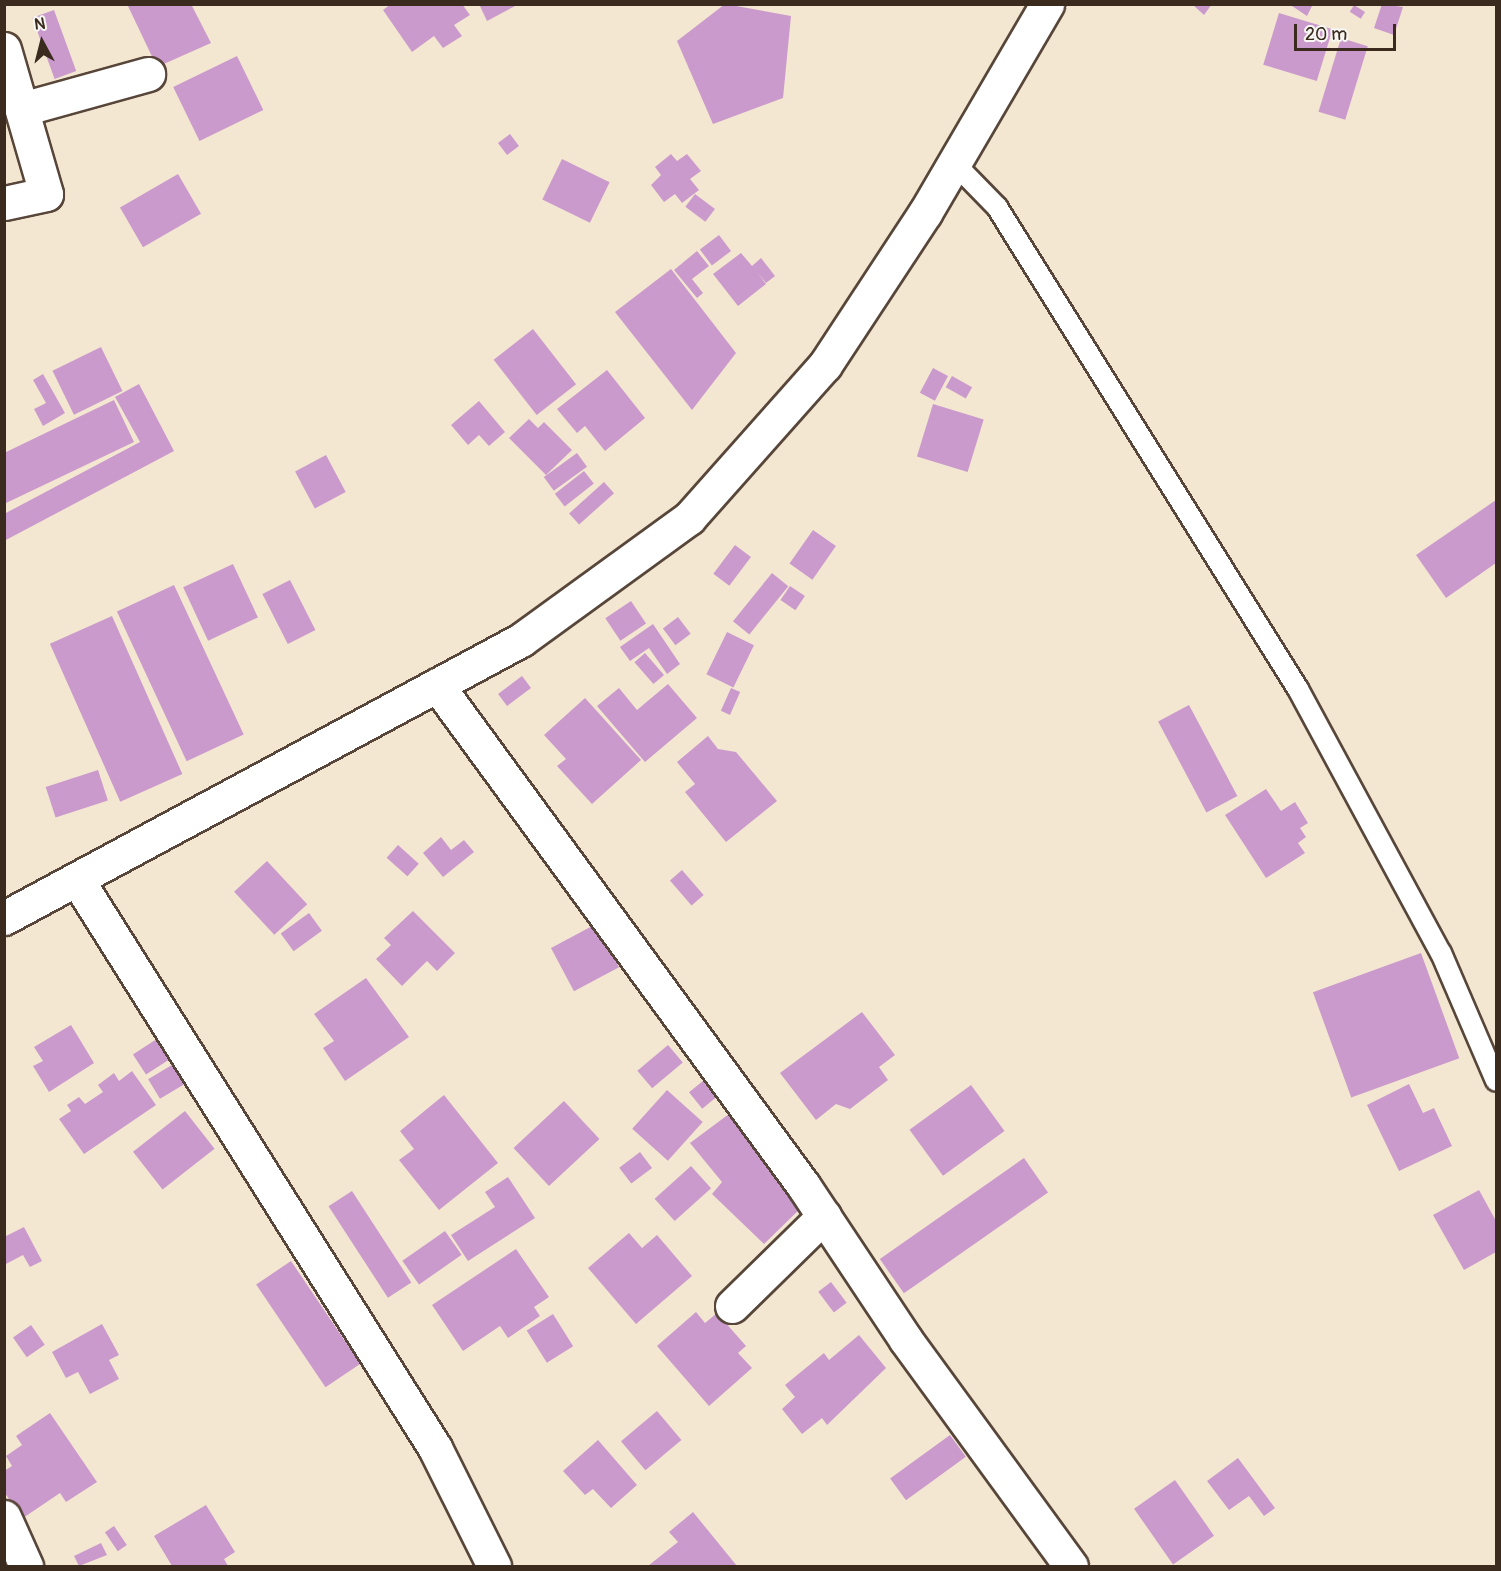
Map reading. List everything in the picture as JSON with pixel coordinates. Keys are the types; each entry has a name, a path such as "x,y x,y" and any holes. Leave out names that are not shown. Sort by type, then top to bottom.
{"street":[{"path":"4,918 78,881 521,640 689,518 825,365 953,162 1047,4"},
{"path":"4,49 46,194 4,203"},
{"path":"22,109 148,74"},
{"path":"437,685 824,1216 1071,1566"},
{"path":"78,881 435,1448 494,1566"},
{"path":"732,1306 824,1216"},
{"path":"4,1517 26,1566"}],"lane":[{"path":"953,162 997,207 1298,689 1441,953 1497,1081"}],"building":[{"path":"127,4 191,4 211,43 157,67"},
{"path":"391,4 462,4 470,15 454,25 462,36 443,48 434,36 412,52 383,10"},
{"path":"479,4 519,4 487,21"},
{"path":"725,4 791,16 783,98 713,124 677,41"},
{"path":"1192,4 1212,4 1204,15"},
{"path":"1289,4 1313,4 1307,16"},
{"path":"1382,4 1403,7 1394,35 1374,28"},
{"path":"1354,5 1365,12 1361,19 1350,12"},
{"path":"54,10 76,71 55,79 32,18"},
{"path":"1279,13 1333,29 1317,81 1263,65"},
{"path":"1341,38 1368,46 1345,120 1318,112"},
{"path":"237,56 263,110 199,141 173,87"},
{"path":"510,134 519,146 507,155 498,143"},
{"path":"671,154 677,161 687,154 701,171 690,179 699,190 682,203 675,194 664,202 651,185 661,175 655,167"},
{"path":"562,159 610,182 590,223 542,199"},
{"path":"178,174 201,214 143,247 120,208"},
{"path":"695,194 715,209 705,222 685,207"},
{"path":"719,235 731,251 712,265 700,249"},
{"path":"697,251 709,266 692,279 703,293 697,298 674,270"},
{"path":"741,253 752,266 761,258 775,276 766,283 757,272 766,284 738,306 713,274"},
{"path":"671,269 736,353 692,410 615,312"},
{"path":"533,329 576,384 537,415 494,360"},
{"path":"101,347 122,391 74,415 52,371"},
{"path":"933,368 948,376 935,401 920,393"},
{"path":"607,370 645,418 605,451 585,426 577,433 557,409"},
{"path":"43,374 65,413 43,426 34,409 46,403 33,380"},
{"path":"952,376 972,387 966,399 946,387"},
{"path":"139,384 174,451 4,541 4,514 140,442 115,397"},
{"path":"114,400 134,442 4,504 4,453"},
{"path":"479,401 505,432 489,446 479,435 468,445 451,425"},
{"path":"933,404 984,419 968,472 917,457"},
{"path":"529,419 538,428 544,422 572,450 546,475 509,438"},
{"path":"577,453 587,467 554,491 544,477"},
{"path":"326,455 346,492 315,509 295,471"},
{"path":"584,471 594,484 565,506 555,494"},
{"path":"604,482 614,493 579,525 569,513"},
{"path":"1496,500 1496,563 1446,598 1416,555"},
{"path":"813,530 836,546 812,580 789,564"},
{"path":"735,545 751,557 729,586 713,574"},
{"path":"233,564 258,617 208,641 183,587"},
{"path":"772,573 788,586 749,634 733,621"},
{"path":"290,580 315,630 288,644 262,594"},
{"path":"174,585 244,735 187,761 117,612"},
{"path":"790,586 805,596 795,610 780,600"},
{"path":"631,601 646,623 620,641 605,618"},
{"path":"112,616 182,774 120,802 50,644"},
{"path":"678,617 691,634 675,645 663,628"},
{"path":"653,624 680,664 667,674 649,648 630,661 620,647"},
{"path":"727,632 754,645 733,687 706,674"},
{"path":"645,653 664,675 653,684 634,662"},
{"path":"522,676 531,688 507,706 498,694"},
{"path":"668,684 697,718 645,762 597,706 619,688 637,710"},
{"path":"731,688 740,692 730,715 721,711"},
{"path":"585,698 641,760 592,804 557,766 566,759 544,735"},
{"path":"1189,705 1237,796 1206,812 1158,721"},
{"path":"708,736 718,749 736,752 777,801 726,842 685,792 695,784 677,762"},
{"path":"98,770 108,800 56,817 46,787"},
{"path":"1266,789 1281,811 1295,802 1308,823 1300,828 1306,837 1298,843 1305,853 1266,878 1225,815"},
{"path":"441,837 451,850 464,840 474,852 443,877 423,853"},
{"path":"398,845 419,864 407,876 387,858"},
{"path":"267,861 307,904 274,935 234,892"},
{"path":"682,870 704,895 692,905 670,880"},
{"path":"413,911 455,953 437,971 427,961 402,986 376,959 391,945 384,938"},
{"path":"309,913 322,931 294,951 281,934"},
{"path":"596,924 619,967 574,991 551,948"},
{"path":"1421,953 1459,1058 1351,1098 1313,992"},
{"path":"366,978 409,1037 345,1081 323,1048 334,1041 314,1014"},
{"path":"862,1012 895,1055 879,1067 888,1080 850,1109 836,1104 816,1120 780,1073"},
{"path":"71,1025 94,1063 49,1092 33,1066 43,1061 34,1047"},
{"path":"169,1031 182,1051 146,1075 133,1054"},
{"path":"668,1045 683,1063 652,1088 637,1071"},
{"path":"185,1057 197,1077 160,1099 148,1079"},
{"path":"132,1071 156,1105 84,1154 59,1119 71,1111 67,1105 79,1097 85,1104 103,1092 98,1085 114,1073 119,1081"},
{"path":"703,1081 716,1097 702,1109 689,1092"},
{"path":"1409,1084 1423,1113 1434,1108 1452,1146 1399,1171 1367,1105"},
{"path":"971,1085 1005,1131 943,1176 910,1130"},
{"path":"667,1090 703,1122 668,1161 632,1129"},
{"path":"444,1095 498,1163 439,1210 399,1160 414,1149 400,1131"},
{"path":"564,1101 599,1139 549,1186 514,1148"},
{"path":"185,1111 215,1149 163,1189 133,1152"},
{"path":"729,1114 806,1203 764,1244 712,1194 722,1182 690,1143"},
{"path":"640,1152 652,1168 631,1184 619,1168"},
{"path":"1024,1158 1048,1192 904,1293 880,1259"},
{"path":"691,1166 711,1188 675,1221 655,1199"},
{"path":"508,1177 535,1218 468,1261 451,1235 495,1207 485,1192"},
{"path":"1479,1190 1496,1221 1496,1252 1464,1270 1433,1215"},
{"path":"352,1191 411,1282 388,1298 329,1206"},
{"path":"24,1227 42,1261 30,1267 23,1255 4,1265 4,1237"},
{"path":"445,1231 462,1255 419,1285 402,1261"},
{"path":"629,1233 642,1248 657,1235 692,1276 636,1324 588,1268"},
{"path":"516,1249 549,1297 534,1307 540,1316 508,1338 500,1326 463,1351 432,1305"},
{"path":"291,1261 360,1364 326,1387 256,1284"},
{"path":"831,1282 847,1303 834,1312 818,1292"},
{"path":"696,1312 705,1323 717,1313 746,1346 738,1353 752,1368 709,1406 657,1346"},
{"path":"553,1314 573,1346 547,1363 527,1330"},
{"path":"102,1324 119,1355 109,1360 119,1379 90,1394 78,1372 66,1378 52,1352"},
{"path":"31,1325 45,1345 27,1357 13,1338"},
{"path":"859,1335 886,1368 827,1425 822,1418 802,1434 782,1409 795,1397 785,1385 824,1353 829,1360"},
{"path":"657,1411 681,1440 645,1470 621,1441"},
{"path":"50,1413 97,1482 66,1502 60,1493 23,1518 4,1492 4,1471 12,1466 6,1456 22,1445 16,1436"},
{"path":"950,1435 966,1457 906,1500 890,1478"},
{"path":"598,1440 637,1485 611,1508 593,1489 585,1495 563,1471"},
{"path":"1238,1458 1275,1508 1264,1516 1249,1496 1229,1510 1207,1481"},
{"path":"1175,1480 1214,1536 1173,1564 1134,1509"},
{"path":"206,1505 235,1552 224,1559 228,1566 172,1566 154,1536"},
{"path":"693,1512 737,1566 648,1566 678,1542 669,1532"},
{"path":"114,1526 127,1545 118,1551 105,1532"},
{"path":"101,1543 107,1555 79,1566 74,1556"}]}
